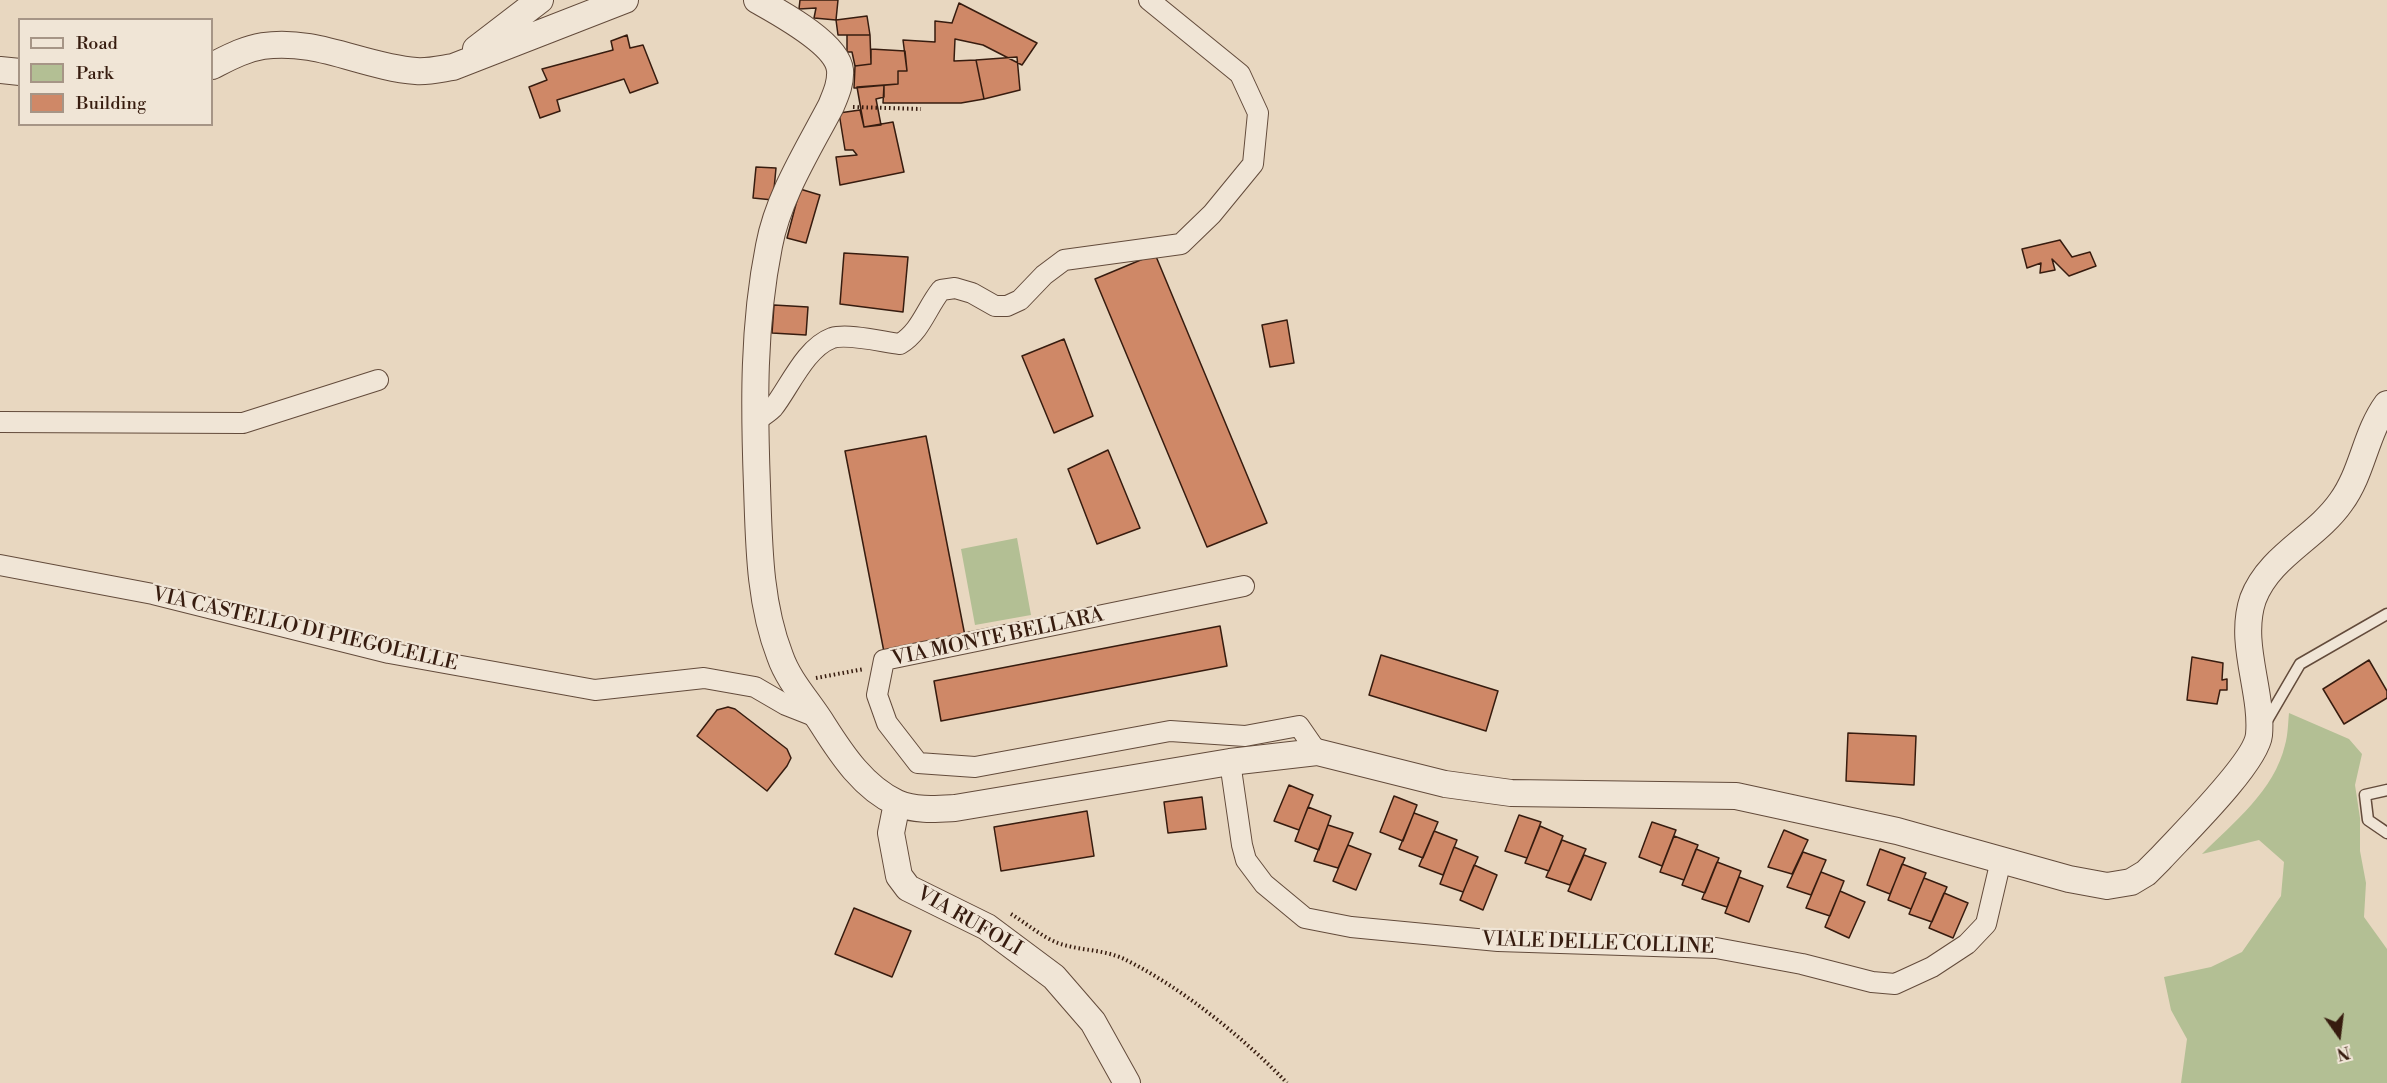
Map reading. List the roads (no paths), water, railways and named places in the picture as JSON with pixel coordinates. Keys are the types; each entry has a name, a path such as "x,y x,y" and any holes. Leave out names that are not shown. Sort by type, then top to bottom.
{"street":[{"path":"453,67 540,0"},
{"path":"213,66 242,52 282,44 305,46 403,69 428,71 453,67 625,0"},
{"path":"757,0 810,33 836,57 840,69 839,87 776,216 769,245 757,339 754,422 762,585 779,655 794,683 845,761 874,788 897,804 924,809 955,808 1230,762 1317,752 1445,784 1511,793 1736,796 1898,831 2078,881 2107,886 2131,882 2146,873 2160,859 2251,756 2259,735 2249,628 2253,600 2270,570 2341,502 2361,462 2374,422 2387,404"},
{"path":"754,422 772,409 794,373 819,346 832,338 857,338 900,344 915,335 931,303 941,290 955,288 972,293 995,306 1007,306 1020,300 1044,275 1064,260 1181,244 1212,214 1253,164 1258,113 1240,74 1149,0"},
{"path":"0,70 18,72"},
{"path":"0,422 243,423 378,380"},
{"name":"VIA CASTELLO DI PIEGOLELLE","path":"0,565 153,594 389,653 595,690 704,678 755,687 786,705 819,718"},
{"name":"VIA MONTE BELLARA","path":"1244,586 884,660 877,695 887,723 918,763 975,767 1170,731 1245,736 1299,726 1317,752"},
{"name":"VIALE DELLE COLLINE","path":"1230,762 1246,860 1264,884 1305,918 1351,927 1498,941 1716,948 1802,964 1872,982 1895,984 1932,967 1967,944 1986,924 2001,860"},
{"name":"VIA RUFOLI","path":"897,804 891,833 899,876 908,888 987,927 1054,977 1093,1022 1126,1083"}],"lane":[{"path":"2259,735 2300,664 2387,614"},
{"path":"2387,790 2365,795 2368,820 2387,833"}]}
